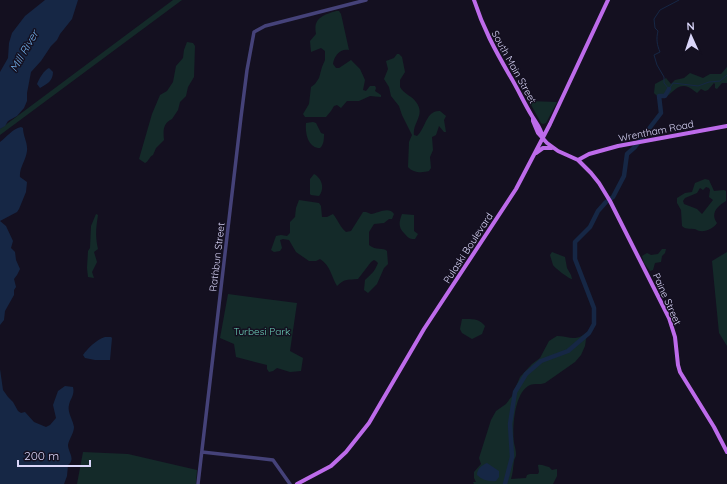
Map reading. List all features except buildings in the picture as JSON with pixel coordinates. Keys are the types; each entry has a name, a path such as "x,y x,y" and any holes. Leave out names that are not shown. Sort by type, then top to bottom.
{"main road":[{"name":"South Main Street","path":"474,0 487,36 525,101 538,133 543,138"},
{"name":"Pulaski Boulevard","path":"297,484 331,466 346,452 361,434 424,329 516,189 536,153 608,0"},
{"name":"South Main Street","path":"533,118 536,120 543,138"},
{"path":"538,124 544,126 550,124"},
{"name":"Wrentham Road","path":"579,161 589,154 634,143 727,126"},
{"path":"543,138 553,148 579,161"},
{"path":"536,153 543,148 553,148"},
{"name":"Paine Street","path":"579,161 591,173 609,200 669,318 675,337 680,372 714,427 727,452"}],"street":[{"name":"Rathbun Street","path":"198,484 242,111 254,32 265,26 366,0"},
{"path":"202,452 273,460 290,484"}],"green space":[{"path":"173,0 182,0 0,135 0,129"},
{"path":"339,11 341,14 349,50 340,51 333,64 336,68 339,68 351,60 360,69 365,80 363,90 366,91 370,86 375,86 375,91 381,95 381,97 370,96 359,101 347,101 341,108 337,105 334,106 326,117 305,117 303,114 309,104 311,87 319,78 325,60 325,51 321,48 311,52 310,41 316,34 316,24 320,18"},
{"path":"187,42 193,43 195,46 194,77 188,87 186,96 180,102 178,110 172,119 165,125 164,140 145,163 139,159 152,114 160,95 167,91 173,82 176,66 183,58"},
{"path":"397,54 402,57 405,72 400,80 400,87 414,100 420,111 414,135 417,136 420,133 429,116 435,111 440,111 446,116 444,120 446,132 444,132 439,126 436,135 432,137 433,150 430,157 431,168 429,171 418,172 408,167 409,142 412,135 399,106 391,96 389,87 384,79 388,69 386,61 394,58"},
{"path":"727,67 727,83 722,83 717,89 715,88 714,83 708,90 705,91 701,89 697,93 689,87 684,86 662,98 654,93 655,84 666,78 671,84 675,80 684,78 690,73 703,78 710,74 721,74"},
{"path":"529,101 557,102 546,123 543,124"},
{"path":"306,123 316,123 321,133 324,134 323,143 320,148 313,146 308,139"},
{"path":"314,174 319,178 322,184 322,190 319,196 310,194 310,179"},
{"path":"705,179 709,180 714,191 726,191 726,201 717,208 714,213 717,223 716,225 705,231 699,231 682,226 681,210 677,203 677,198 685,193 692,192 695,183","holes":["706,187 709,188 709,197 713,200 702,214 697,209 684,204 683,201 685,198 697,193 700,188 703,190"]},
{"path":"299,200 319,203 321,206 322,217 327,217 333,214 346,232 351,231 363,212 371,214 389,210 394,214 392,219 389,219 384,223 374,224 369,232 369,245 374,248 387,251 388,264 384,268 377,284 368,293 364,290 365,280 377,266 378,263 374,260 358,279 345,281 337,286 329,268 324,262 320,259 316,261 309,261 296,252 289,240 280,240 282,248 280,251 274,252 271,250 276,236 287,236 290,233 290,222 295,217"},
{"path":"96,214 98,215 96,240 98,249 94,252 97,262 92,272 94,278 88,277 87,268 91,226"},
{"path":"402,214 414,215 414,231 418,234 415,239 408,238 402,231 400,222"},
{"path":"662,249 666,249 662,256 661,262 655,263 653,270 650,271 644,263 642,256 647,253 651,255 658,254"},
{"path":"552,252 565,257 567,268 572,279 553,265 550,255"},
{"path":"727,252 727,346 719,333 712,261"},
{"name":"Turbesi Park","path":"228,294 297,303 290,351 303,358 301,371 290,372 277,368 269,372 267,365 236,357 234,344 220,338"},
{"path":"462,319 475,320 483,323 485,326 482,334 472,339 462,333 460,329"},
{"path":"586,333 588,334 585,346 581,355 575,362 545,383 532,384 525,389 520,395 515,411 513,437 516,455 511,479 526,478 527,475 530,474 538,474 538,465 541,465 549,467 552,470 557,469 557,476 553,484 474,484 473,482 476,482 474,472 481,464 479,458 491,420 496,411 506,404 512,396 520,377 540,358 549,341 557,336 575,338"},
{"path":"83,452 128,454 197,470 196,484 77,484"}],"water":[{"name":"Mill River","path":"45,0 78,0 72,19 31,72 27,101 24,108 17,116 8,121 5,126 0,129 0,72 8,58 9,43 12,33 25,16"},
{"path":"49,68 53,72 52,78 47,84 40,88 37,84 40,77"},
{"path":"21,127 23,128 27,148 20,177 27,182 26,192 17,212 0,221 0,142 12,131"},
{"path":"0,221 6,226 13,241 11,248 15,252 16,260 20,269 14,279 16,287 14,290 14,295 5,311 4,320 0,325"},
{"path":"105,337 112,338 110,360 85,358 83,355 90,347 98,340"},
{"path":"0,369 3,390 18,411 21,413 25,412 34,422 46,427 56,418 53,405 58,391 65,386 73,387 73,395 69,413 74,427 68,445 72,458 68,465 67,476 64,484 0,484"},
{"path":"487,463 499,471 499,477 496,481 486,480 477,475 480,468"}],"waterway":[{"path":"679,0 660,10 654,19 655,28 658,31 657,42 660,52 654,55 657,65 664,77 664,83 669,89 673,83 698,86 709,82 720,81 727,75"},
{"path":"505,484 512,457 510,424 515,392 526,374 541,361 568,351 589,333 594,324 594,308 575,259 575,242 590,227 598,211 613,197 624,176 627,154 635,147 661,113 659,96 665,96 669,89"}]}
